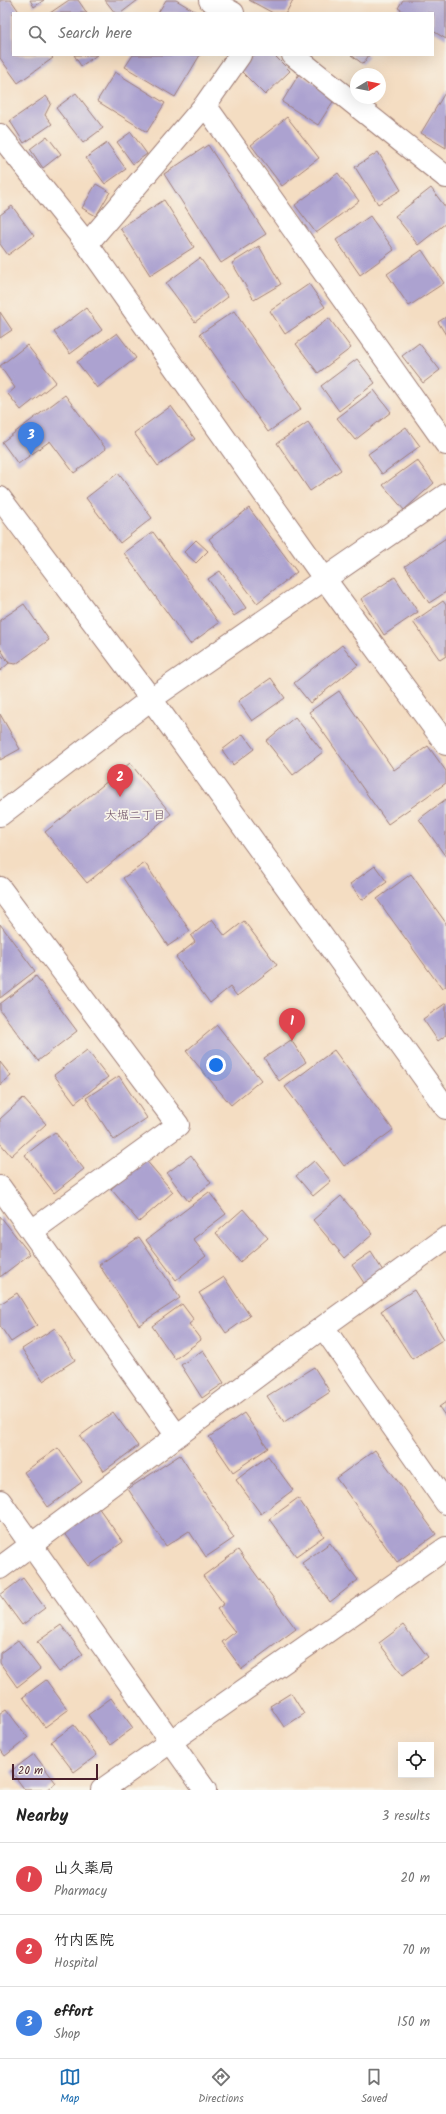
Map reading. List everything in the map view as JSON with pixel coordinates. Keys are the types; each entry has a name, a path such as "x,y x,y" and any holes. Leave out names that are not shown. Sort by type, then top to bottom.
{"street":[{"path":"210,0 232,12"},
{"path":"87,244 205,105 239,56"},
{"path":"294,56 446,177"},
{"path":"205,105 446,444"},
{"path":"0,135 87,244 324,578 445,742"},
{"path":"0,815 151,699 446,495"},
{"path":"0,498 151,699 446,1108"},
{"path":"0,888 178,1125 32,1230"},
{"path":"0,1187 177,1436"},
{"path":"0,1568 446,1238"},
{"path":"323,1328 446,1503"},
{"path":"0,1501 205,1790"},
{"path":"102,1790 446,1548"}],"building":[{"path":"0,0 11,0 19,12 12,12 12,56 51,56 53,58 18,83 0,58"},
{"path":"30,0 44,0 34,7"},
{"path":"69,0 78,0 86,12 51,12"},
{"path":"105,0 138,0 122,12 114,12"},
{"path":"166,0 176,0 196,12 159,12"},
{"path":"249,0 293,0 287,12 271,12"},
{"path":"403,0 446,0 446,39 434,32 434,12 404,12 398,8"},
{"path":"75,56 96,56 81,66"},
{"path":"132,56 199,56 175,97 125,67"},
{"path":"253,56 275,56 290,71 265,95 239,69"},
{"path":"352,56 368,56 363,64"},
{"path":"115,72 165,103 147,132 97,101"},
{"path":"299,74 336,97 318,125 282,102"},
{"path":"446,91 446,148 421,133"},
{"path":"76,93 103,128 83,143 56,108"},
{"path":"46,96 51,103 45,115 52,124 24,143 10,121"},
{"path":"287,117 319,158 282,186 251,145"},
{"path":"131,132 147,154 133,164 117,142"},
{"path":"47,136 61,154 43,168 30,149"},
{"path":"107,143 126,169 105,184 86,158"},
{"path":"208,145 266,234 221,263 164,174"},
{"path":"378,152 401,190 378,204 355,167"},
{"path":"338,173 359,201 316,233 295,205"},
{"path":"96,184 110,192 96,216 82,208"},
{"path":"431,188 446,208 446,223 418,245 395,216"},
{"path":"164,200 194,247 150,275 120,228"},
{"path":"12,206 34,236 8,255 0,244 0,215"},
{"path":"370,216 394,250 360,275 336,240"},
{"path":"259,246 281,284 254,300 232,263"},
{"path":"422,250 444,283 409,306 387,274"},
{"path":"200,258 228,297 195,322 166,283"},
{"path":"309,284 325,307 285,334 270,311"},
{"path":"86,308 102,330 70,354 54,332"},
{"path":"234,311 301,409 268,432 200,334"},
{"path":"0,312 12,330 0,338"},
{"path":"446,317 446,335 438,322"},
{"path":"329,318 351,348 318,373 296,344"},
{"path":"117,333 136,358 97,388 77,362"},
{"path":"419,343 440,370 423,383 402,356"},
{"path":"27,345 56,382 21,410 8,394 15,388 0,366"},
{"path":"357,359 375,383 339,411 321,386"},
{"path":"374,390 391,412 355,440 337,418"},
{"path":"65,395 106,449 74,473 50,441 18,464 2,442"},
{"path":"171,406 195,439 158,466 134,433"},
{"path":"308,422 341,470 310,491 277,443"},
{"path":"406,427 420,446 382,474 368,454"},
{"path":"417,460 434,483 404,510 383,485"},
{"path":"118,473 152,518 120,543 86,498"},
{"path":"249,508 297,572 257,603 209,539"},
{"path":"153,532 219,623 190,644 124,553"},
{"path":"446,538 446,592 429,603 405,566"},
{"path":"196,540 208,551 196,563 184,552"},
{"path":"220,571 246,608 234,616 208,579"},
{"path":"395,577 418,612 384,635 361,599"},
{"path":"443,601 446,605 446,656 440,660 413,622"},
{"path":"24,604 49,640 16,664 9,663 0,648 0,620"},
{"path":"342,645 358,665 310,703 294,683"},
{"path":"0,654 9,663 0,671"},
{"path":"271,678 285,698 252,721 238,701"},
{"path":"339,691 394,770 428,746 446,771 446,783 388,824 309,712"},
{"path":"0,714 20,749 0,760"},
{"path":"295,717 323,752 293,775 266,741"},
{"path":"243,734 254,749 233,765 222,750"},
{"path":"130,763 171,814 87,883 45,832"},
{"path":"446,799 446,857 419,819"},
{"path":"145,863 190,931 168,946 123,878"},
{"path":"375,866 387,882 362,900 350,884"},
{"path":"411,874 446,923 446,986 442,989 377,899"},
{"path":"212,919 225,936 244,921 277,965 237,996 230,987 210,1003 176,957 195,942 191,936"},
{"path":"0,924 35,971 0,998"},
{"path":"36,976 77,1031 38,1061 0,1010 0,1004"},
{"path":"446,1003 446,1035 438,1041 423,1019"},
{"path":"217,1025 261,1080 231,1105 186,1051"},
{"path":"291,1040 306,1062 279,1081 264,1058"},
{"path":"87,1050 108,1077 75,1103 54,1075"},
{"path":"334,1050 393,1130 344,1166 285,1087"},
{"path":"0,1062 11,1076 0,1085"},
{"path":"119,1076 147,1118 114,1140 86,1098"},
{"path":"23,1098 46,1124 11,1156 0,1143 0,1119"},
{"path":"55,1132 84,1169 54,1193 25,1155"},
{"path":"191,1155 211,1183 188,1201 167,1173"},
{"path":"145,1159 173,1192 139,1222 111,1189"},
{"path":"314,1161 331,1181 313,1196 296,1176"},
{"path":"209,1192 226,1214 193,1239 206,1256 176,1280 146,1240"},
{"path":"341,1196 373,1234 345,1258 313,1220"},
{"path":"243,1209 268,1238 240,1262 216,1233"},
{"path":"0,1216 30,1254 0,1277"},
{"path":"139,1237 180,1298 139,1325 99,1265"},
{"path":"371,1252 383,1271 364,1283 352,1265"},
{"path":"224,1277 250,1316 226,1333 199,1293"},
{"path":"414,1290 444,1339 412,1359 381,1311"},
{"path":"17,1293 37,1325 11,1342 0,1326 0,1304"},
{"path":"182,1304 194,1320 189,1324 201,1340 175,1359 152,1326"},
{"path":"55,1328 75,1360 43,1381 22,1349"},
{"path":"203,1350 224,1383 202,1398 181,1365"},
{"path":"314,1367 330,1392 284,1422 267,1396"},
{"path":"446,1402 446,1417 439,1407"},
{"path":"113,1412 138,1446 104,1471 80,1436"},
{"path":"244,1413 268,1448 233,1472 209,1437"},
{"path":"58,1448 82,1482 48,1507 24,1472"},
{"path":"375,1450 436,1534 397,1562 336,1478"},
{"path":"180,1455 234,1538 206,1557 189,1531 166,1546 128,1489"},
{"path":"268,1456 293,1490 261,1514 236,1480"},
{"path":"298,1498 324,1536 296,1556 269,1519"},
{"path":"98,1507 123,1542 89,1566 64,1532"},
{"path":"330,1543 358,1580 330,1602 302,1563"},
{"path":"238,1550 296,1629 242,1669 222,1642 235,1632 217,1609 224,1604 203,1576"},
{"path":"23,1578 45,1608 22,1625 0,1595"},
{"path":"61,1625 83,1654 59,1672 37,1642"},
{"path":"403,1625 428,1657 403,1675 379,1643"},
{"path":"18,1640 40,1669 17,1687 0,1663 0,1653"},
{"path":"46,1680 68,1710 45,1727 23,1697"},
{"path":"291,1693 304,1714 284,1727 270,1706"},
{"path":"111,1698 133,1728 110,1745 88,1715"},
{"path":"6,1709 28,1738 5,1756 0,1749 0,1713"},
{"path":"74,1725 97,1755 74,1772 51,1742"},
{"path":"34,1754 56,1783 47,1790 25,1790 11,1771"}],"place":[{"name":"effort","path":"31,455"},
{"name":"竹内医院","path":"120,797"},
{"name":"山久薬局","path":"292,1041"}],"district":[{"name":"大堀二丁目","path":"135,815"}]}
